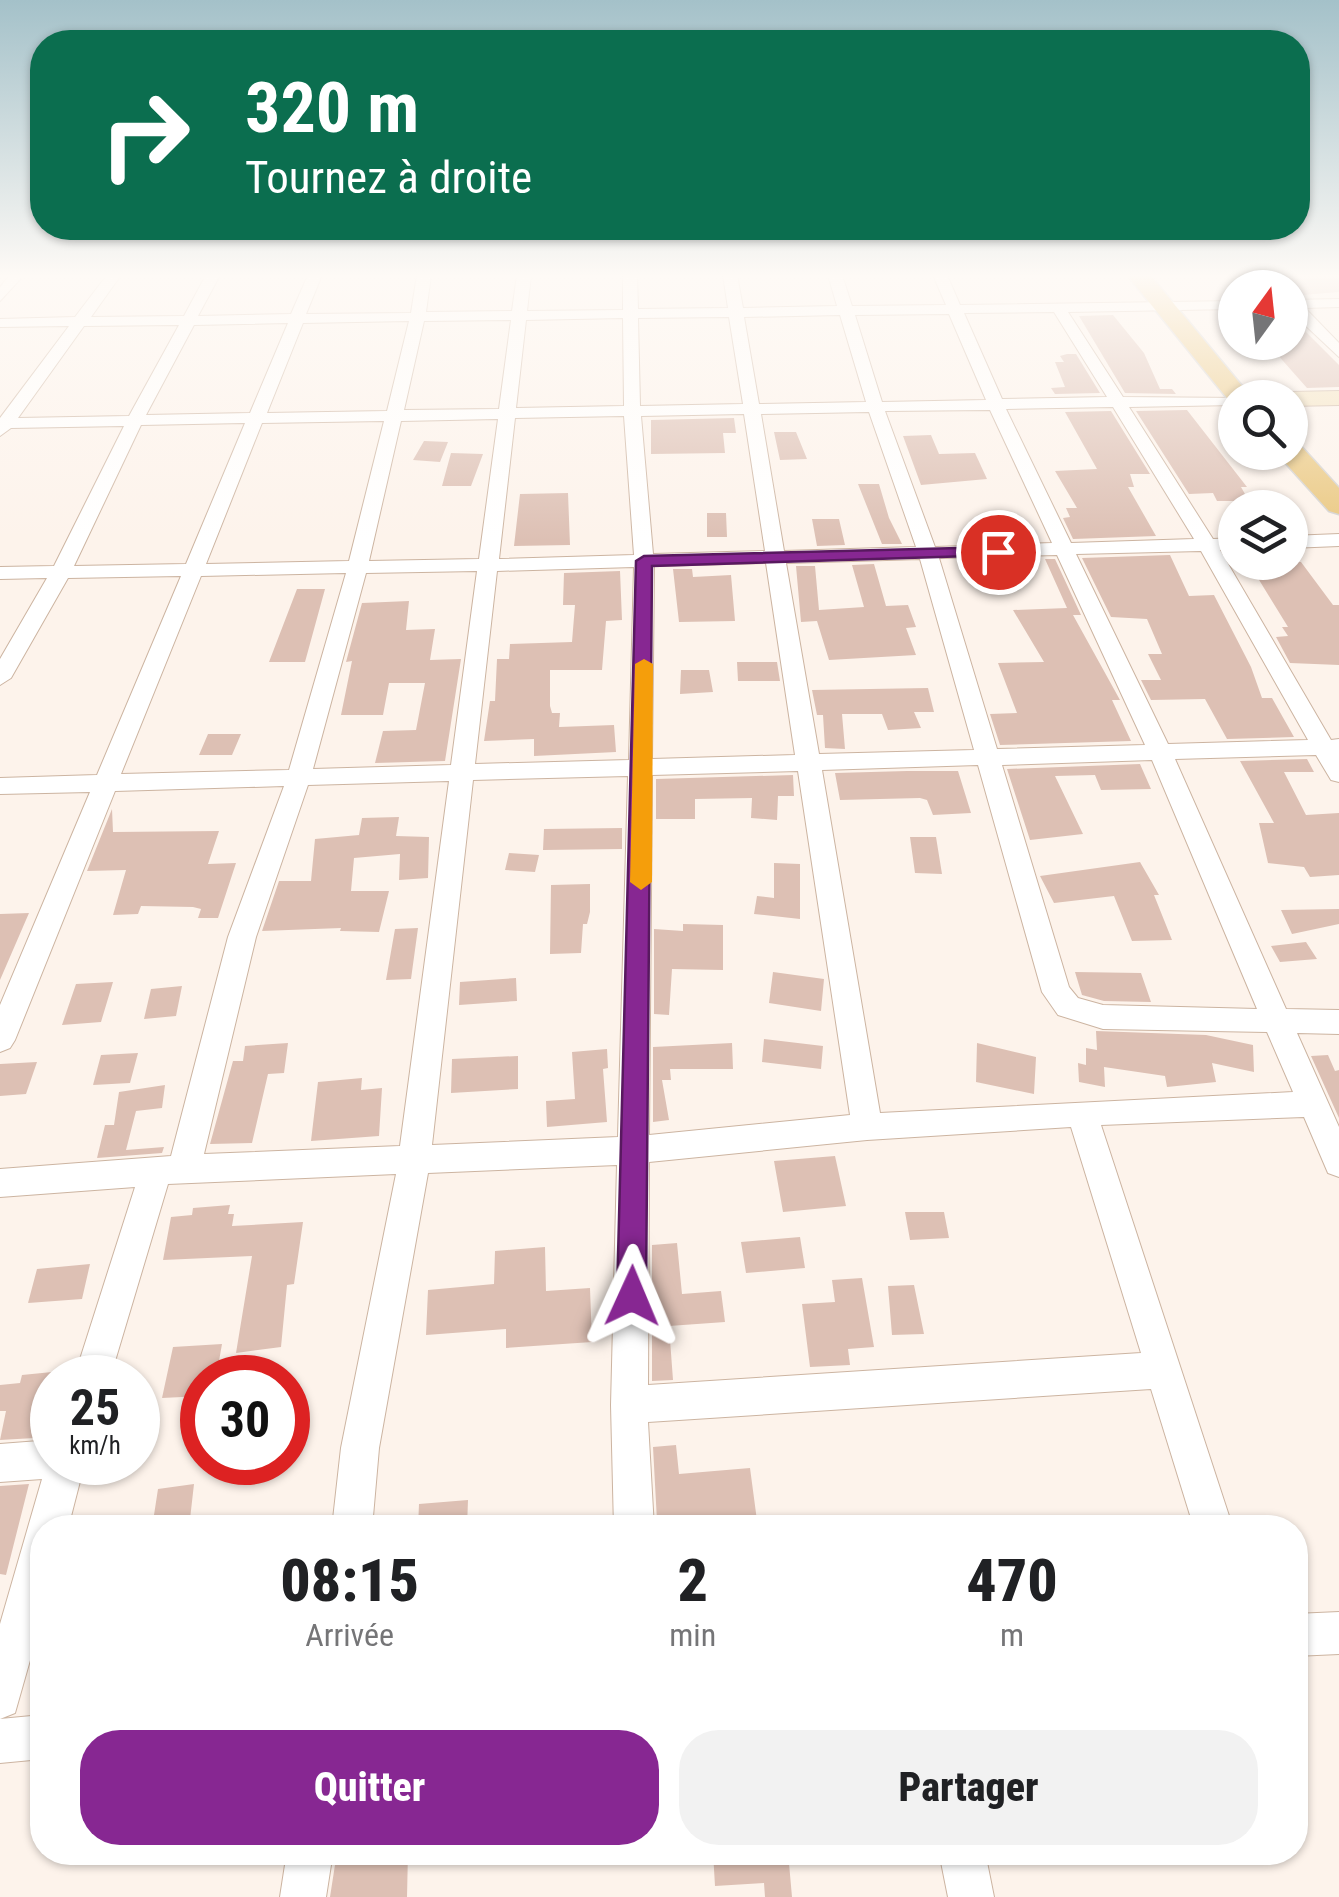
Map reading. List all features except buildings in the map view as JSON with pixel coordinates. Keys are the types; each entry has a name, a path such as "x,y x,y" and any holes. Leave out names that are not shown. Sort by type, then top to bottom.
{"main road":[{"path":"1308,470 1339,506"}],"street":[{"path":"2,426 49,364"},
{"path":"0,678 61,572 165,364"},
{"path":"0,1040 282,364"},
{"path":"101,1355 170,1170 242,937 298,780 406,364"},
{"path":"353,1515 360,1448 414,1162 514,364"},
{"path":"632,364 644,561 629,1405 633,1515"},
{"path":"744,364 868,1128"},
{"path":"863,364 928,553 1050,976 1068,1007 1103,1017 1339,1022"},
{"path":"979,364 1160,752 1339,1162"},
{"path":"1095,364 1331,747 1339,774"},
{"path":"1308,399 1339,398"},
{"path":"2,426 134,420 1218,399"},
{"path":"1308,541 1339,540"},
{"path":"0,573 489,566 1218,545"},
{"path":"0,786 1331,747"},
{"path":"0,1183 170,1170 635,1150 1082,1113 1313,1104"},
{"path":"1082,1113 1160,1370 1210,1515"},
{"path":"629,1405 1160,1370"},
{"path":"0,1463 30,1461"},
{"path":"52,1515 60,1485"},
{"path":"0,1698 30,1589"},
{"path":"1308,1634 1339,1633"},
{"path":"0,1740 30,1738"},
{"path":"303,1897 308,1865"},
{"path":"965,1865 971,1897"}],"slow traffic":[{"path":"641,882 644,664"}],"route":[{"path":"632,1296 644,561 998,552"}]}
